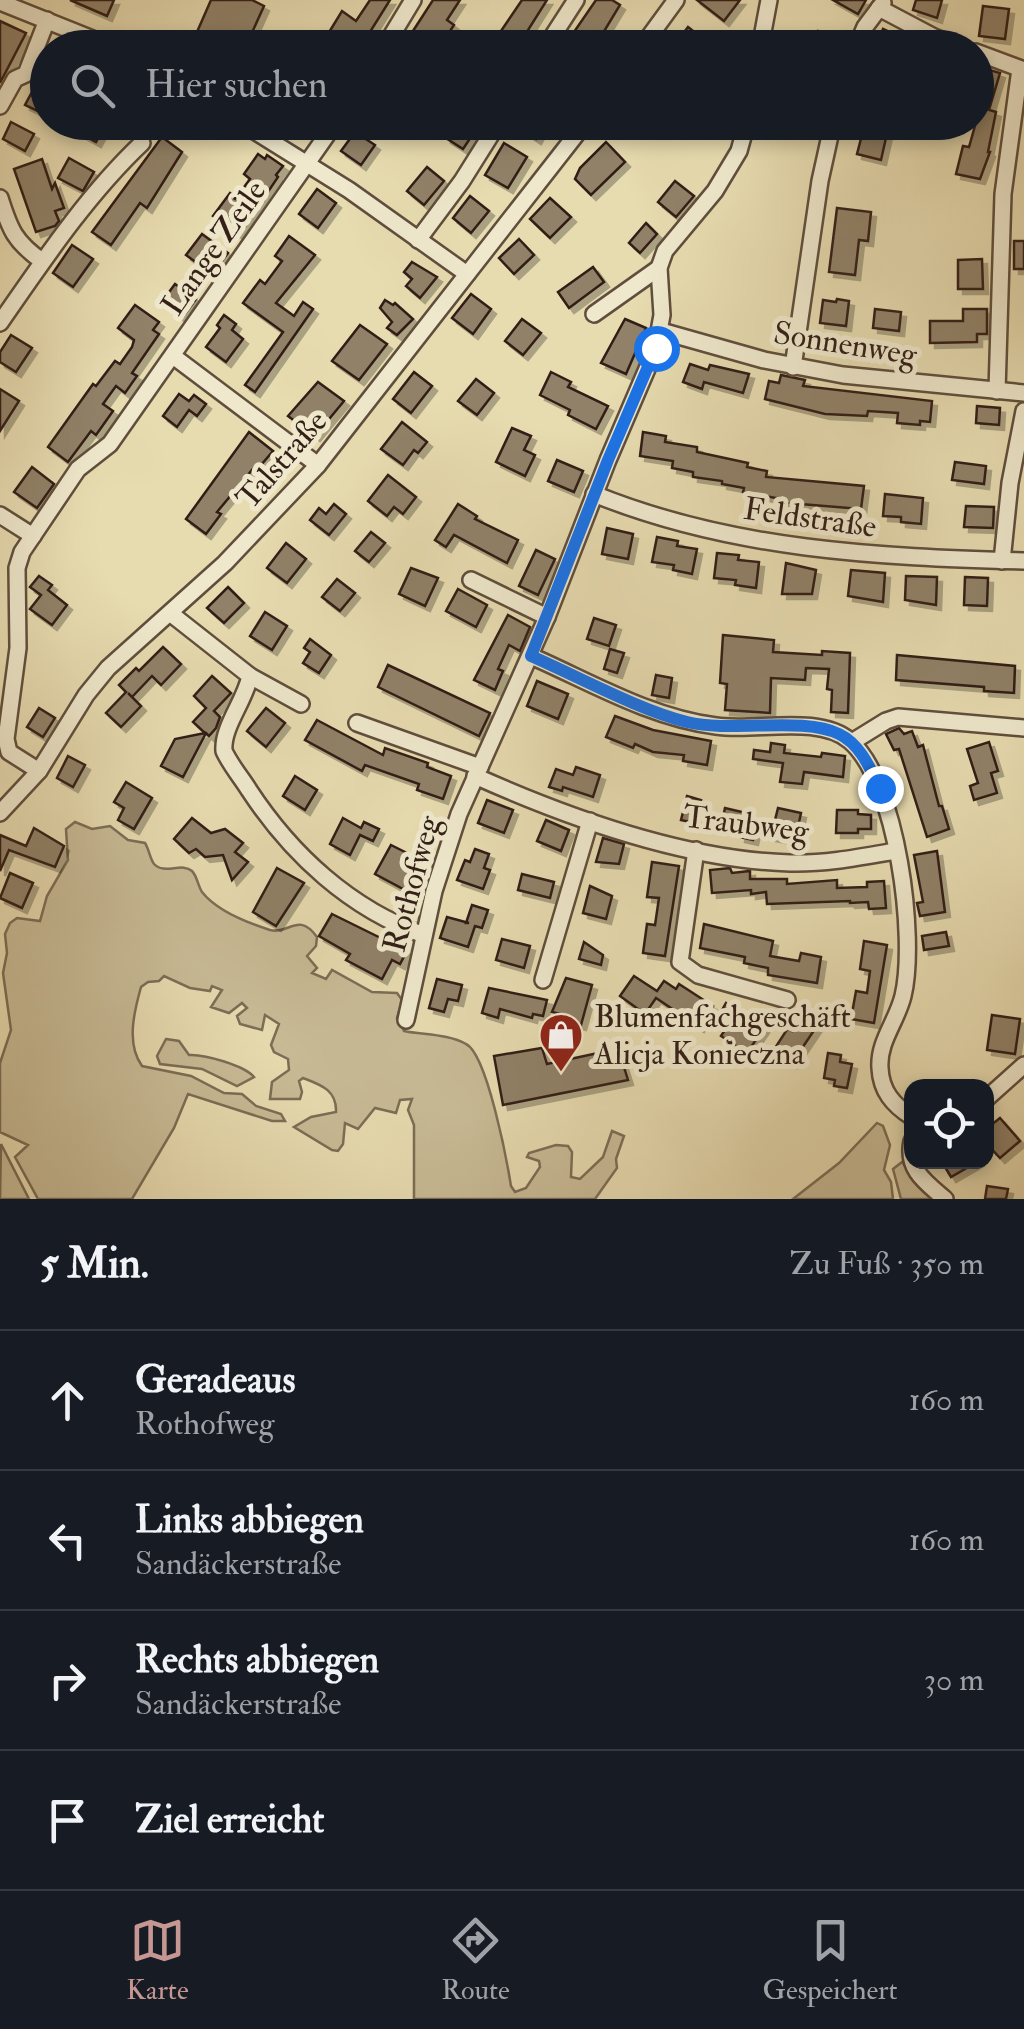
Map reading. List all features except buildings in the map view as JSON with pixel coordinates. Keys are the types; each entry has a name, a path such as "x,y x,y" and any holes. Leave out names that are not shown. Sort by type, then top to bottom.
{"street":[{"path":"395,30 414,0"},
{"path":"557,30 576,0"},
{"path":"654,30 676,0"},
{"path":"763,30 769,0"},
{"path":"0,2 71,30"},
{"path":"864,30 882,4 923,30"},
{"path":"43,30 47,20"},
{"path":"994,59 1022,70 1003,194 997,390"},
{"path":"1,99 14,79 26,74 30,64"},
{"path":"269,140 466,274"},
{"name":"Lange Zeile","path":"39,772 9,752 6,740 18,648 17,568 22,552 78,470 110,444 323,140"},
{"path":"418,240 487,140"},
{"name":"Talstraße","path":"0,813 39,772 86,694 108,668 237,551 318,465 572,140"},
{"path":"594,314 659,268 665,252 716,191 742,140"},
{"path":"793,366 828,140"},
{"path":"0,324 42,261 122,161 142,142"},
{"path":"0,198 10,231 42,261"},
{"name":"Rothofweg","path":"406,1020 444,854 531,656 661,331 659,268"},
{"name":"Sonnenweg","path":"661,331 793,366 858,377 1024,393"},
{"name":"Lange Zeile","path":"173,356 318,465"},
{"path":"1002,560 1010,483 1024,411"},
{"name":"Feldstraße","path":"594,494 650,517 749,539 912,558 1024,561"},
{"path":"0,515 32,536"},
{"path":"471,580 547,617"},
{"path":"170,613 250,676 301,704"},
{"path":"531,656 688,722 733,728 823,728 852,742 880,788 896,851 908,928 903,995 885,1039 880,1065 886,1092 904,1111"},
{"path":"250,676 223,741 229,762 283,838 325,878 388,920 424,936"},
{"path":"852,742 898,718 1024,728"},
{"path":"357,723 478,771"},
{"name":"Traubweg","path":"478,771 590,821 696,850 790,863 896,851"},
{"path":"544,980 590,821"},
{"path":"696,850 680,962 698,975 787,1000"},
{"path":"994,1092 1024,1066"},
{"path":"915,1169 945,1199"}],"shaded area":[{"path":"75,822 92,829 110,826 128,840 145,843 154,864 192,871 208,899 243,920 277,931 299,925 310,929 317,937 316,946 307,956 317,968 312,973 326,979 332,970 372,992 397,993 402,1000 397,1018 404,1031 466,1044 474,1052 488,1087 515,1192 526,1188 540,1167 539,1161 527,1157 529,1153 556,1145 568,1146 572,1152 571,1177 580,1179 603,1157 612,1131 624,1136 617,1168 595,1199 414,1199 414,1125 408,1110 412,1099 400,1100 396,1113 375,1108 358,1129 345,1123 343,1144 338,1151 332,1150 294,1127 311,1117 336,1112 334,1098 327,1089 303,1078 299,1081 300,1099 270,1099 272,1082 289,1070 288,1059 274,1052 271,1045 279,1024 265,1015 262,1030 240,1024 237,1016 247,1008 242,1003 229,1013 211,1007 222,990 212,986 210,991 190,988 164,976 141,987 138,997 133,1038 142,1066 191,1076 224,1093 242,1094 256,1106 281,1114 285,1121 272,1121 188,1094 174,1128 132,1199 38,1199 15,1157 28,1145 0,1132 0,1063 11,1030 3,973 5,934 17,918 40,921 47,896 68,860 66,829"},
{"path":"166,1039 179,1041 189,1055 224,1062 254,1077 237,1086 202,1069 160,1064 157,1056"},
{"path":"877,1123 883,1126 890,1145 884,1170 891,1182 893,1199 793,1199 839,1163"},
{"path":"1,1144 29,1199 0,1199"},
{"path":"902,1162 904,1169 934,1199 901,1199 893,1169"}],"place":[{"name":"Blumenfachgeschäft Alicja Konieczna","path":"561,1073"}],"route":[{"path":"656,348 531,656 688,722 720,727 823,728 840,734 852,742 880,788"}]}
